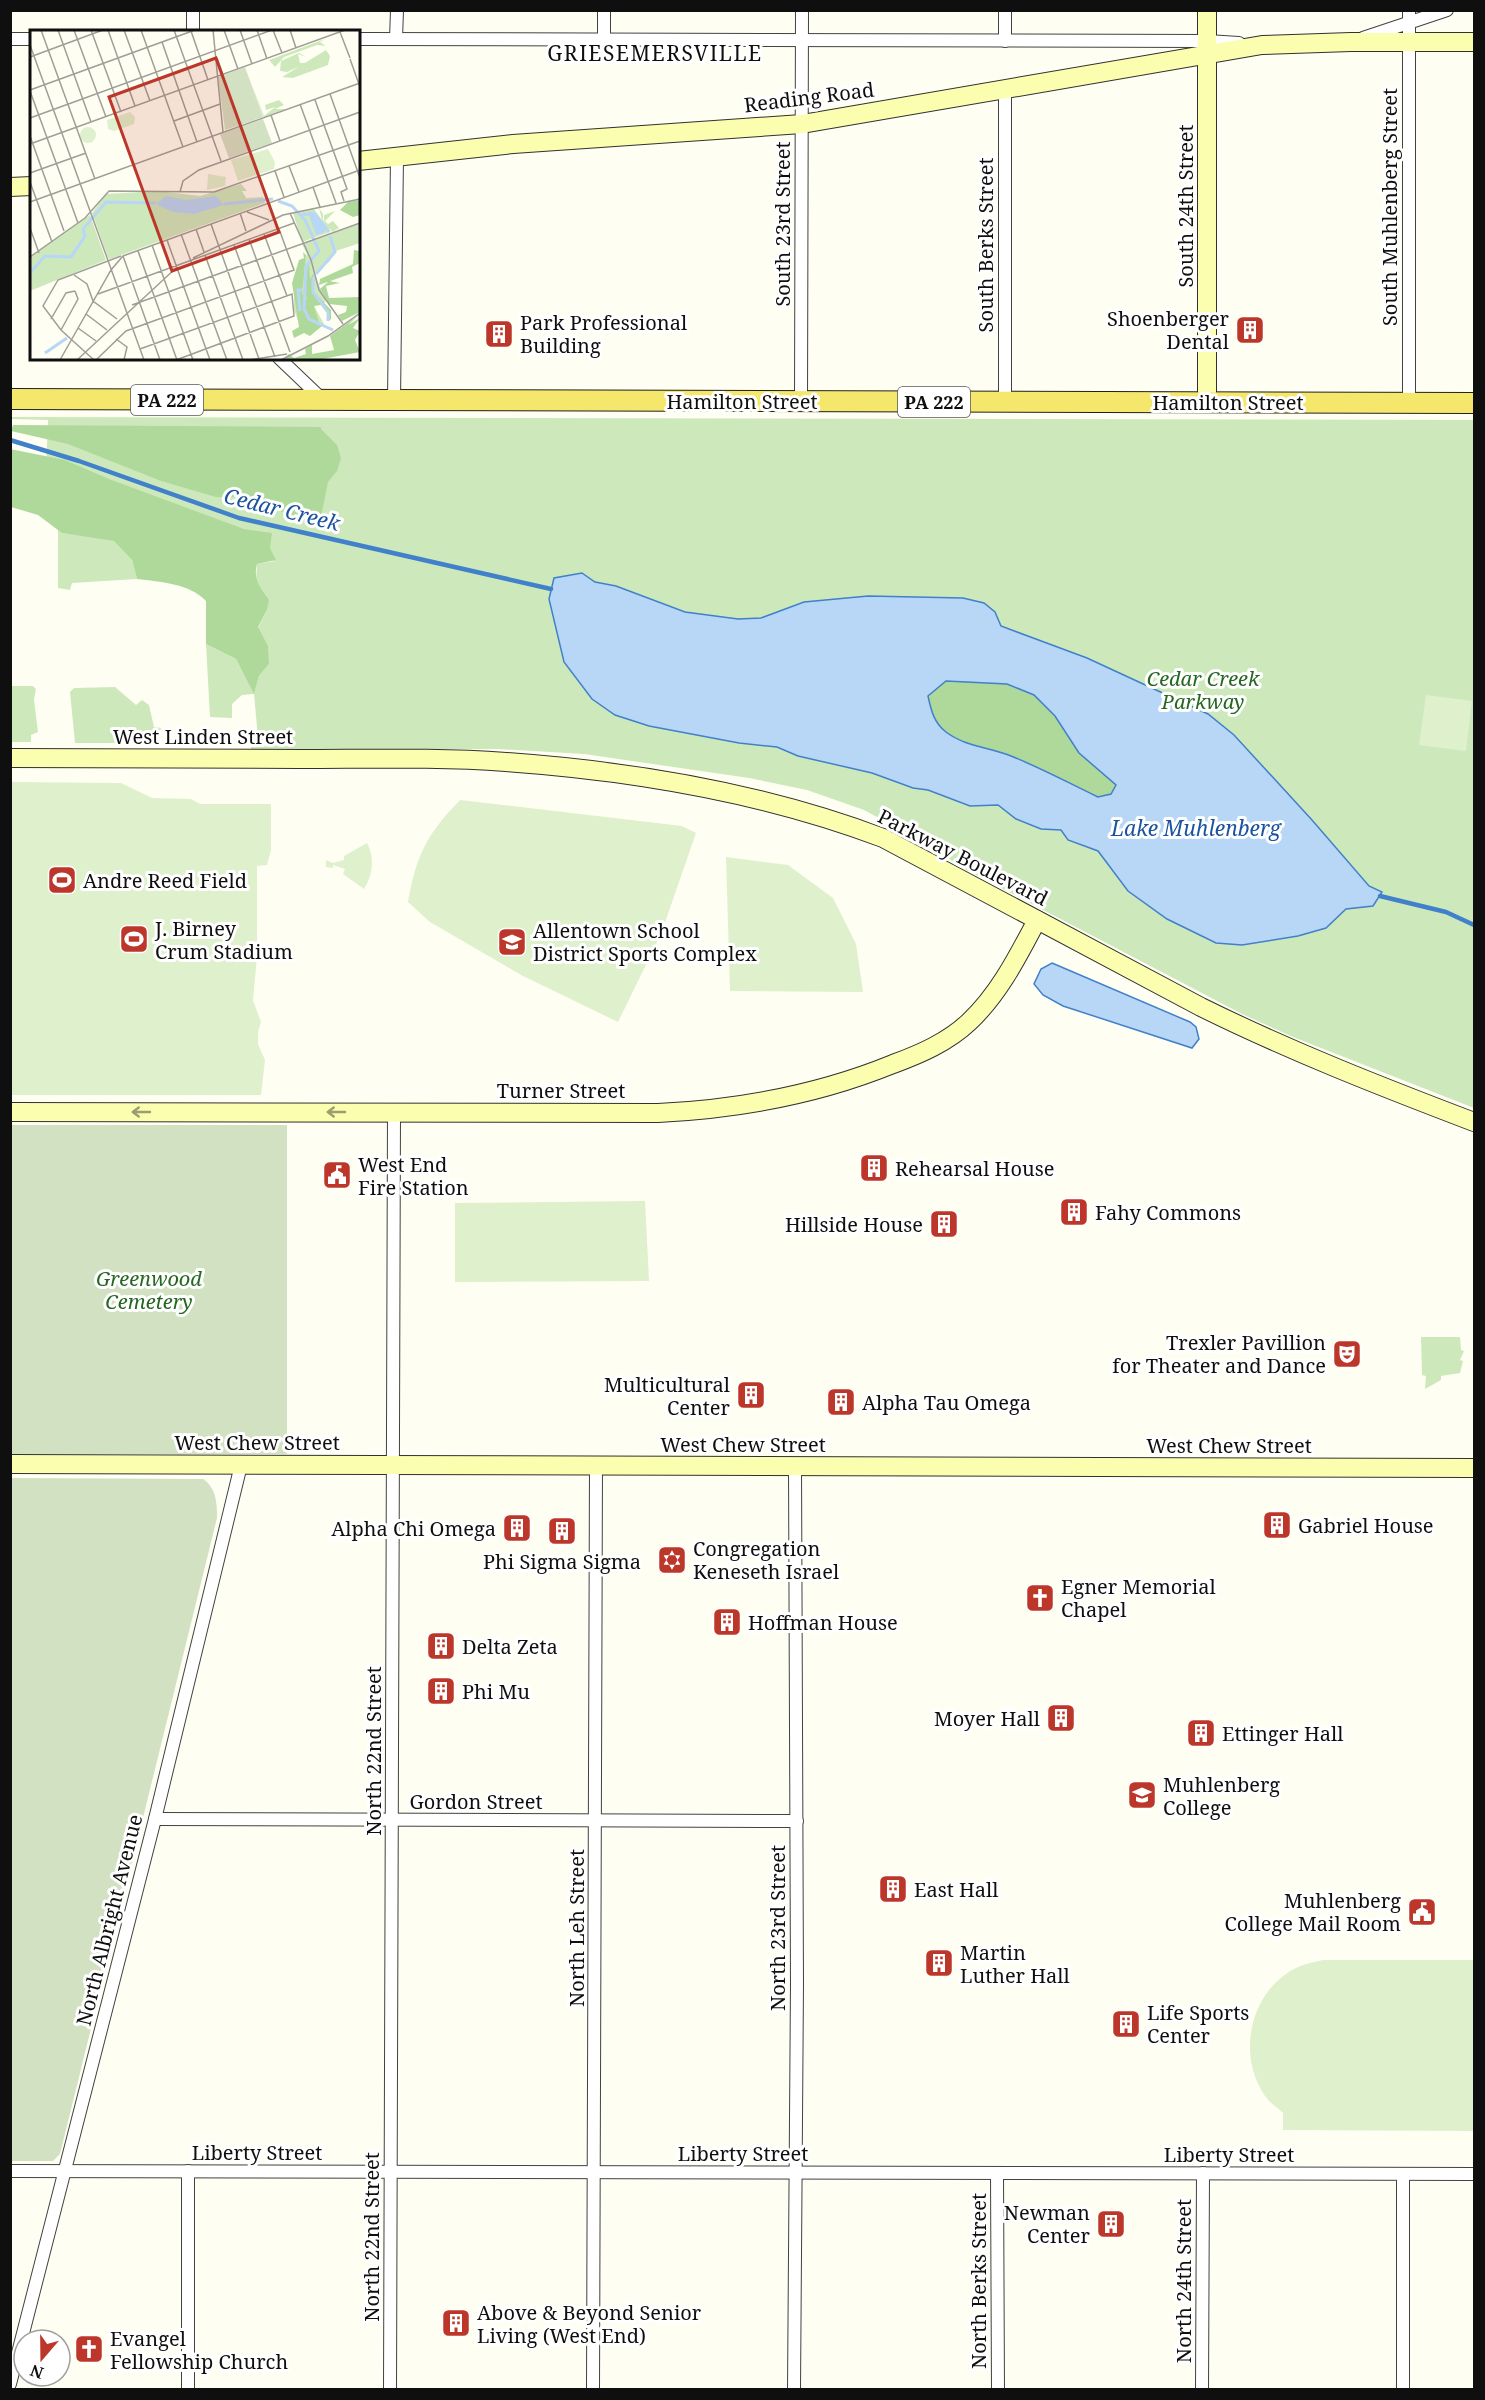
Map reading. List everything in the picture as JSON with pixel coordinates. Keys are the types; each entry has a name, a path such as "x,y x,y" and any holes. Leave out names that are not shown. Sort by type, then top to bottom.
{"main road":[{"name":"Hamilton Street","path":"10,399 1474,403"}],"street":[{"path":"193,10 193,30"},
{"path":"396,39 397,10"},
{"path":"604,10 604,40"},
{"name":"South 23rd Street","path":"801,401 802,10"},
{"path":"1005,10 1005,40"},
{"name":"South 24th Street","path":"1207,10 1207,402"},
{"path":"1351,42 1409,17 1447,10"},
{"name":"South Muhlenberg Street","path":"1409,17 1409,403"},
{"path":"10,39 30,39"},
{"path":"360,39 1005,40 1207,48"},
{"name":"Reading Road","path":"360,161 513,144 802,124 1005,89 1207,48 1351,42 1474,42"},
{"name":"South Berks Street","path":"1005,89 1005,402"},
{"path":"394,400 397,157"},
{"path":"10,187 30,186"},
{"path":"281,360 324,401"},
{"name":"West Linden Street","path":"10,758 395,759"},
{"name":"Parkway Boulevard","path":"395,759 506,762 555,766 674,783 781,806 846,825 883,838 1251,1031 1301,1054 1474,1122"},
{"name":"Turner Street","path":"10,1112 658,1113 701,1111 765,1102 829,1088 910,1058 944,1041 967,1024 990,1000 1037,920"},
{"name":"North 22nd Street","path":"390,2390 394,1112"},
{"name":"West Chew Street","path":"10,1464 1474,1468"},
{"name":"North Albright Avenue","path":"10,2384 66,2171 241,1465"},
{"name":"North Leh Street","path":"593,2390 596,1466"},
{"name":"North 23rd Street","path":"794,2390 797,1821 795,1466"},
{"name":"Gordon Street","path":"154,1819 797,1821"},
{"name":"Liberty Street","path":"10,2171 1474,2174"},
{"path":"188,2172 188,2390"},
{"name":"North Berks Street","path":"997,2173 998,2390"},
{"name":"North 24th Street","path":"1202,2390 1203,2173"},
{"path":"1403,2174 1404,2390"}],"green space":[{"name":"Cedar Creek Parkway","path":"11,417 1474,420 1474,1108 1293,1037 1242,1014 963,868 918,839 864,810 807,790 749,778 584,754 498,749 251,749 251,747 274,746 274,743 252,744 258,738 254,694 242,695 232,704 232,718 210,717 206,644 236,659 254,693 259,676 269,664 258,628 267,610 256,582 257,564 275,561 45,498 48,420 11,419"},
{"path":"13,425 321,427 337,445 341,458 337,471 328,482 321,517 295,515 291,519 271,503 237,497 216,497 161,481 68,444 11,431"},
{"path":"10,449 65,460 109,479 244,529 272,533 270,548 276,560 257,564 256,570 258,583 269,600 267,610 258,627 268,646 269,664 259,676 254,694 236,659 206,644 206,601 199,595 174,584 137,579 132,560 114,541 62,533 38,515 11,507"},
{"path":"58,529 62,533 114,540 132,560 137,579 72,583 70,590 58,588"},
{"path":"946,681 1007,684 1034,695 1055,716 1079,753 1116,785 1111,794 1099,797 1033,765 972,746 946,732 932,716 928,696"},
{"path":"11,686 33,686 36,689 34,700 38,732 31,735 31,742 11,742"},
{"path":"115,687 136,705 142,700 149,705 154,727 161,728 156,743 75,743 70,692 74,688"},
{"path":"1426,695 1472,701 1466,751 1419,745"},
{"name":"J. Birney Crum Stadium","path":"11,782 121,783 152,798 191,799 200,804 271,804 271,850 267,865 257,866 257,956 253,1000 261,1022 258,1044 265,1060 261,1095 11,1095"},
{"path":"460,800 682,826 696,833 661,934 618,1022 523,976 430,922 408,902 415,871 425,846 439,824"},
{"path":"367,843 372,866 364,889 343,874 345,869 333,865 333,868 326,867 326,860 333,863 344,860 344,856"},
{"path":"726,857 788,865 833,898 856,944 863,992 730,991"},
{"name":"Greenwood Cemetery","path":"11,1125 287,1125 287,1454 11,1454"},
{"path":"645,1201 649,1281 455,1282 455,1203"},
{"path":"1421,1337 1460,1337 1461,1350 1464,1351 1460,1360 1463,1361 1460,1373 1441,1376 1441,1380 1425,1389 1426,1376 1422,1375"},
{"path":"11,1478 203,1479 211,1487 217,1506 217,1518 60,2154 53,2161 11,2161"},
{"path":"1323,1960 1474,1960 1474,2131 1283,2130 1283,2113 1269,2101 1258,2084 1252,2066 1250,2047 1252,2028 1257,2010 1267,1993 1280,1979 1296,1968"}],"water":[{"name":"Lake Muhlenberg","path":"582,573 595,582 616,586 685,612 738,619 761,618 804,602 868,596 963,598 984,603 995,612 1001,626 1087,658 1208,714 1234,735 1369,886 1382,892 1373,906 1346,909 1326,928 1298,936 1242,945 1216,943 1167,919 1128,891 1098,851 1068,840 1061,830 1041,829 1016,819 998,805 970,806 928,790 913,788 872,773 798,756 777,747 739,743 649,726 615,715 592,699 564,662 549,599 554,578","holes":["946,681 1007,684 1034,695 1055,716 1079,753 1116,785 1111,794 1098,797 1011,756 962,741 939,725 930,706 928,696"]},
{"path":"1052,963 1190,1022 1196,1027 1199,1039 1192,1048 1063,1006 1043,995 1034,984 1041,969"}],"waterway":[{"name":"Cedar Creek","path":"10,440 79,461 239,518 551,589"},
{"name":"Cedar Creek","path":"1380,896 1446,912 1474,925"}],"place":[{"name":"Shoenberger Dental","path":"1250,330"},
{"name":"Park Professional Building","path":"499,334"},
{"name":"Andre Reed Field","path":"62,880"},
{"name":"J. Birney Crum Stadium","path":"134,939"},
{"name":"Allentown School District Sports Complex","path":"512,942"},
{"name":"Rehearsal House","path":"874,1168"},
{"name":"West End Fire Station","path":"337,1175"},
{"name":"Fahy Commons","path":"1074,1212"},
{"name":"Hillside House","path":"944,1224"},
{"name":"Trexler Pavillion for Theater and Dance","path":"1347,1354"},
{"name":"Multicultural Center","path":"751,1395"},
{"name":"Alpha Tau Omega","path":"841,1402"},
{"name":"Gabriel House","path":"1277,1525"},
{"name":"Alpha Chi Omega","path":"517,1528"},
{"name":"Phi Sigma Sigma","path":"562,1531"},
{"name":"Congregation Keneseth Israel","path":"672,1560"},
{"name":"Egner Memorial Chapel","path":"1040,1598"},
{"name":"Hoffman House","path":"727,1622"},
{"name":"Delta Zeta","path":"441,1646"},
{"name":"Phi Mu","path":"441,1691"},
{"name":"Moyer Hall","path":"1061,1718"},
{"name":"Ettinger Hall","path":"1201,1733"},
{"name":"Muhlenberg College","path":"1142,1795"},
{"name":"East Hall","path":"893,1889"},
{"name":"Muhlenberg College Mail Room","path":"1422,1912"},
{"name":"Martin Luther Hall","path":"939,1963"},
{"name":"Life Sports Center","path":"1126,2024"},
{"name":"Newman Center","path":"1111,2224"},
{"name":"Above & Beyond Senior Living (West End)","path":"456,2323"},
{"name":"Evangel Fellowship Church","path":"89,2349"}],"district":[{"name":"GRIESEMERSVILLE","path":"655,53"}]}
